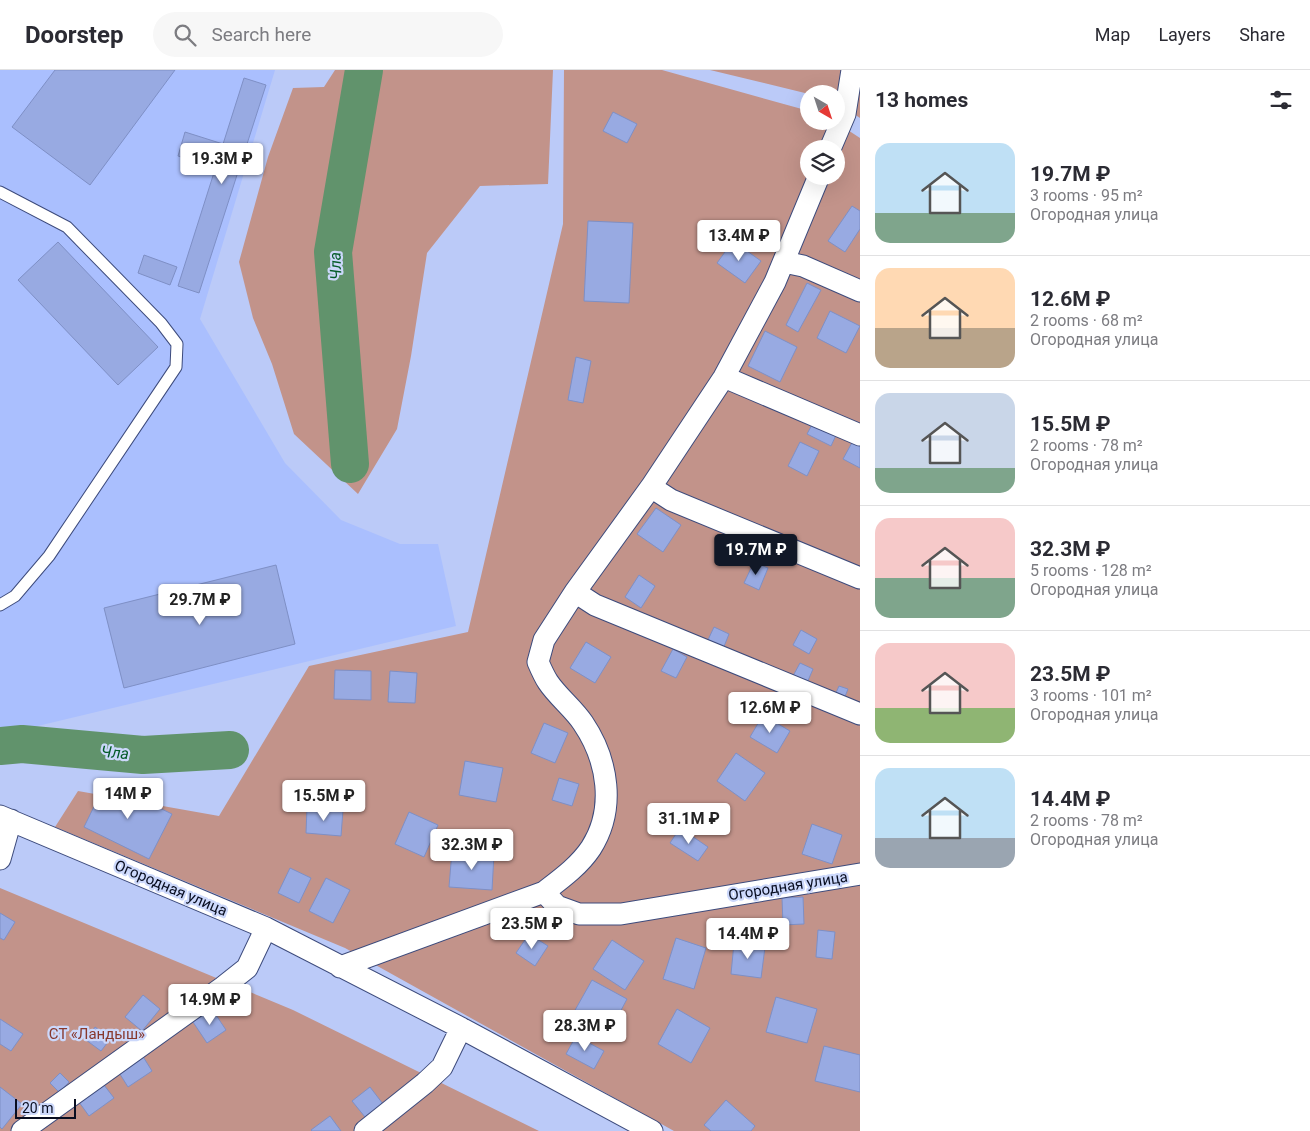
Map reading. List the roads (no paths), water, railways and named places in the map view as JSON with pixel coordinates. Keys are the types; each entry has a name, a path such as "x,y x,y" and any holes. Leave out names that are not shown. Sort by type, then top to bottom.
{"street":[{"path":"836,140 852,114 852,70"},
{"path":"340,967 544,892 571,872 591,848 604,820 607,780 596,744 582,722 548,682 538,662 544,640 575,592 651,487 724,377 775,282 815,185"},
{"path":"784,262 803,266 860,291"},
{"path":"724,377 860,436"},
{"path":"651,487 671,500 860,578"},
{"path":"575,592 595,605 860,714"},
{"path":"0,859 6,818"},
{"name":"Огородная улица","path":"6,818 266,928 461,1028 652,1131"},
{"name":"Огородная улица","path":"544,892 557,906 579,914 621,914 860,874"},
{"path":"22,1131 247,968 266,928"},
{"path":"365,1131 442,1067 461,1028"}],"lane":[{"path":"0,192 67,227 161,323 177,344 176,367 49,556 15,596 0,606"}],"waterway":[{"name":"Чла","path":"350,464 333,252 364,70"},
{"name":"Чла","path":"0,746 22,744 143,755 230,750"}],"park label":[{"name":"СТ «Ландыш»","path":"97,1034"}]}
